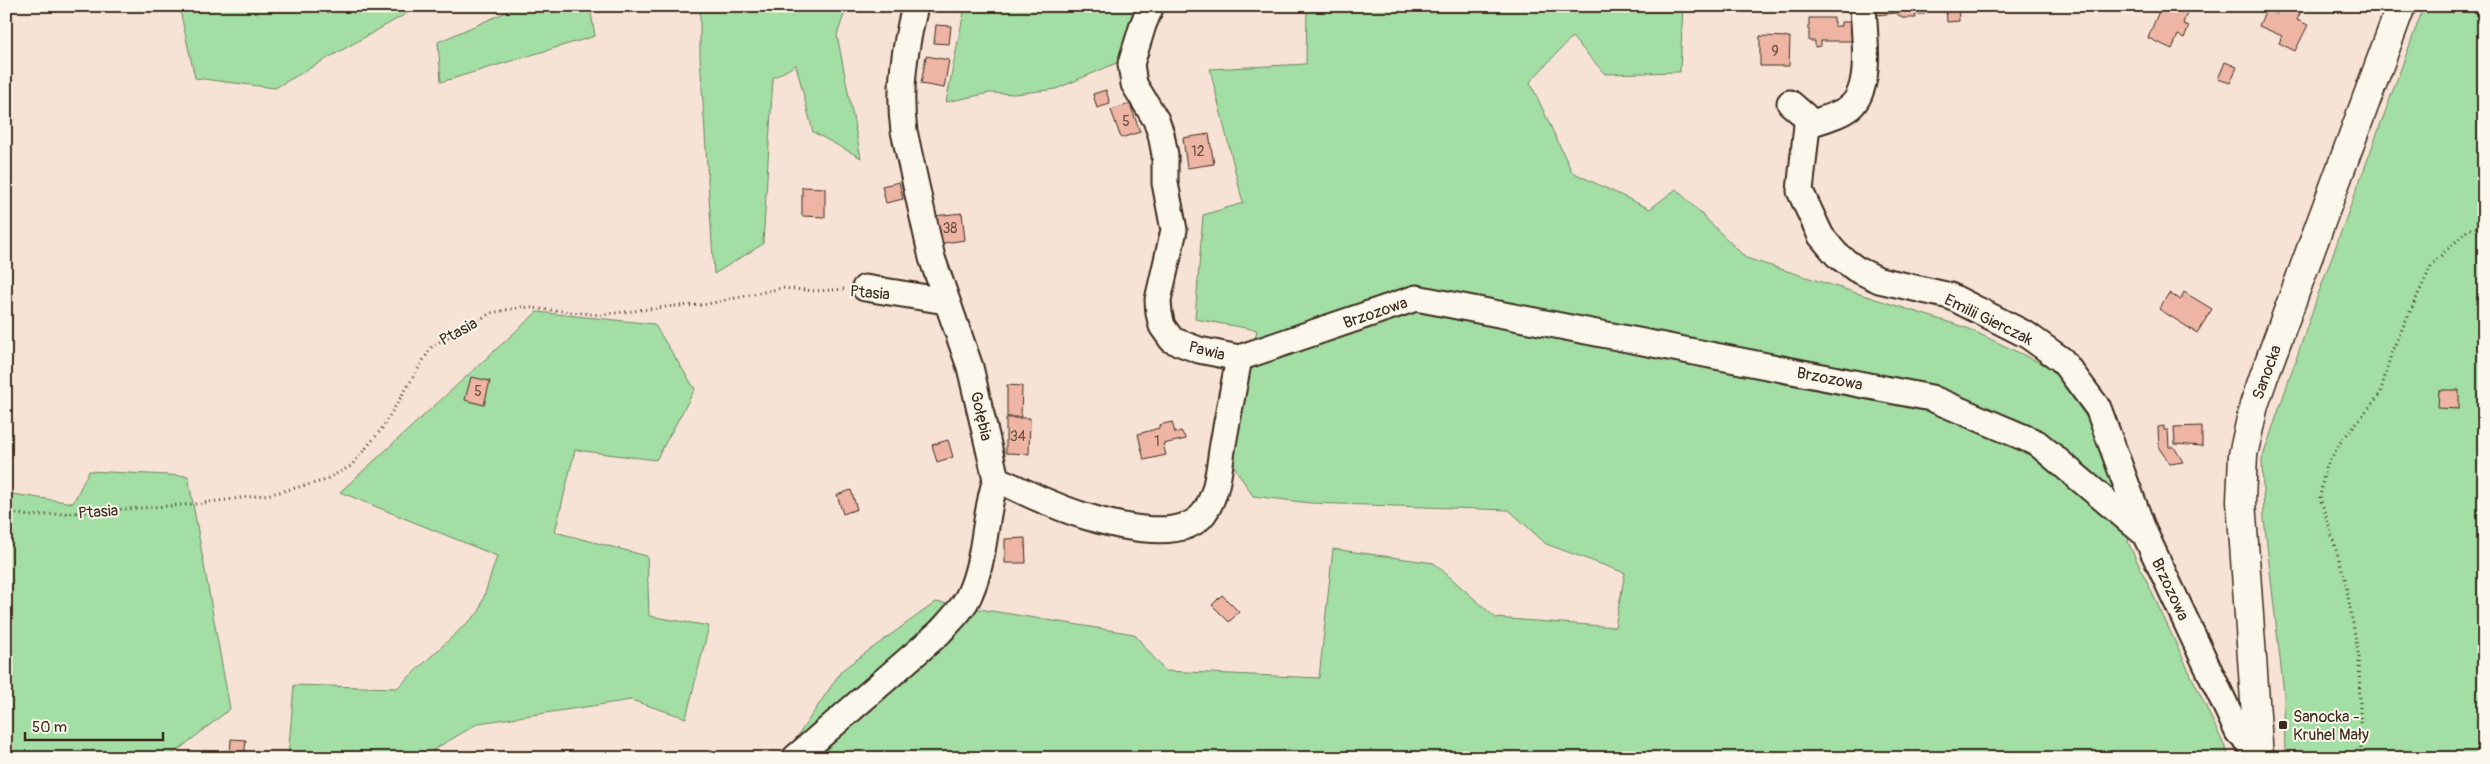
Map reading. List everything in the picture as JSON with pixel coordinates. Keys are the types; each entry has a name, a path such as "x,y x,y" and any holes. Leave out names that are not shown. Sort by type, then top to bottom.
{"main road":[{"name":"Sanocka","path":"2259,756 2241,501 2243,455 2254,405 2264,376 2401,6"}],"street":[{"name":"Gołębia","path":"915,6 904,56 902,113 932,258 970,367 996,479"},
{"path":"1790,103 1805,116 1807,125 1849,108 1862,90 1865,58 1863,6"},
{"name":"Pawia","path":"996,479 1051,504 1110,523 1152,530 1177,528 1192,524 1203,515 1216,485 1239,358 1199,350 1172,340 1162,326 1158,300 1174,230 1165,183 1165,155 1161,134 1156,120 1134,84 1132,64 1150,8"},
{"name":"Emilii Gierczak","path":"1807,125 1800,191 1821,236 1837,255 1856,269 1879,280 1950,296 2026,334 2062,360 2098,408 2145,534"},
{"name":"Ptasia","path":"865,288 946,301"},
{"name":"Brzozowa","path":"1239,358 1416,298 1931,398 2037,442 2145,534 2238,732 2259,756"},
{"path":"795,758 939,632 958,612 970,594 990,496 996,479"}],"path":[{"path":"2361,758 2359,658 2345,579 2320,497 2325,469 2340,443 2380,394 2392,350 2432,264 2468,230 2484,225"},
{"name":"Ptasia","path":"6,512 29,516 195,504 271,494 323,481 350,466 381,430 432,346 491,313 522,307 600,315 674,306 704,305 782,288 816,291 865,288"}],"green space":[{"path":"179,6 412,6 411,11 275,88 195,78"},
{"path":"520,6 590,6 595,36 441,82 438,42"},
{"path":"700,6 847,6 837,35 861,158 813,132 796,65 773,78 763,244 714,274 700,56"},
{"path":"965,6 1143,6 1121,61 1056,89 1015,94 990,93 946,102"},
{"path":"1307,6 1683,6 1680,72 1605,74 1572,37 1530,82 1572,172 1650,209 1676,189 1746,258 1967,328 2051,368 2108,447 2133,515 2128,542 2230,758 783,758 842,670 936,602 1134,634 1165,671 1319,678 1333,549 1434,563 1496,618 1615,627 1625,573 1546,544 1509,510 1310,503 1253,496 1228,457 1257,330 1195,319 1203,215 1243,203 1210,69 1306,64"},
{"path":"2424,6 2484,6 2484,758 2285,758 2284,694 2264,519 2262,459 2319,292"},
{"path":"537,312 654,324 695,389 656,460 575,450 555,532 647,556 649,616 709,626 686,718 631,700 479,723 433,750 438,758 288,758 294,685 397,688 479,612 497,556 340,492"},
{"path":"89,471 188,476 230,709 168,758 6,758 6,493 73,503"}],"building":[{"path":"859,6 885,6 883,12"},
{"path":"1262,6 1286,6 1285,10 1261,8"},
{"path":"1877,6 1925,6 1925,14 1915,14 1916,18 1902,18 1896,13 1877,15"},
{"path":"1946,6 1958,6 1959,21 1947,22"},
{"path":"2161,6 2172,6 2187,12 2183,24 2189,26 2184,38 2178,35 2172,49 2148,38"},
{"path":"2280,6 2289,6 2301,11 2297,20 2308,25 2295,51 2279,43 2282,36 2259,26 2266,9 2277,14"},
{"path":"1809,18 1834,18 1834,26 1841,26 1841,22 1852,22 1852,41 1821,41 1821,46 1815,47 1815,41 1809,41"},
{"path":"936,25 951,26 949,44 934,43"},
{"path":"1760,36 1790,37 1789,66 1760,66"},
{"path":"926,56 949,60 944,88 921,84"},
{"path":"2225,62 2237,67 2230,83 2218,79"},
{"path":"1106,90 1110,104 1097,108 1093,94"},
{"path":"1130,104 1140,132 1121,138 1111,110"},
{"path":"1209,134 1214,164 1187,168 1183,138"},
{"path":"899,182 903,199 886,203 882,186"},
{"path":"802,187 825,188 825,217 802,216"},
{"path":"962,213 965,240 937,244 934,216"},
{"path":"2184,292 2212,309 2197,333 2159,309 2169,293 2180,300"},
{"path":"471,377 490,381 484,405 465,400"},
{"path":"1007,385 1022,386 1021,417 1007,417"},
{"path":"2439,390 2459,390 2459,409 2438,408"},
{"path":"1006,418 1030,418 1029,454 1006,453"},
{"path":"1172,422 1175,433 1181,431 1186,439 1163,444 1166,455 1144,460 1138,434"},
{"path":"2164,426 2164,430 2168,430 2169,447 2174,447 2183,462 2170,464 2159,448 2158,427"},
{"path":"2202,426 2202,446 2175,444 2174,427"},
{"path":"948,440 953,457 937,462 932,445"},
{"path":"851,490 857,509 843,514 837,495"},
{"path":"1025,538 1026,563 1005,563 1005,539"},
{"path":"1222,595 1239,612 1229,622 1212,605"},
{"path":"231,739 246,740 244,758 230,758"},
{"path":"222,751 230,751 230,758 222,758"}],"place":[{"name":"Sanocka - Kruhel Mały","path":"2283,725"}]}
